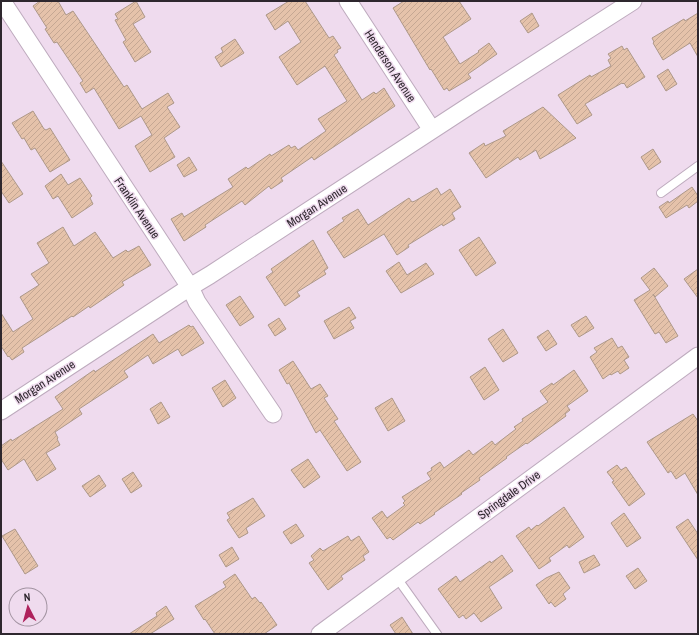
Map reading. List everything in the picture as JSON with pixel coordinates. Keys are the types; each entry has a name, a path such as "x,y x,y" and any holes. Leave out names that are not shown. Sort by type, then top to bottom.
{"street":[{"name":"Franklin Avenue","path":"2,1 190,287 197,302 273,414"},
{"name":"Henderson Avenue","path":"348,1 432,130"},
{"name":"Morgan Avenue","path":"1,411 633,1"},
{"name":"Springdale Drive","path":"320,634 698,356"}],"lane":[{"path":"662,193 698,166"},
{"path":"397,578 437,634"}],"building":[{"path":"40,1 58,1 66,15 73,11 124,87 127,85 142,109 168,93 174,103 167,107 180,127 164,138 175,157 150,172 135,146 152,135 141,116 119,129 94,88 86,93 80,83 83,81 57,42 54,43 45,29 47,28 33,6"},
{"path":"136,1 145,17 133,24 151,52 135,62 123,42 126,40 115,20 118,19 115,14"},
{"path":"289,1 305,1 329,38 333,36 341,48 337,50 338,52 334,55 362,100 374,92 376,94 384,88 395,106 314,160 312,157 281,178 283,181 271,189 269,186 245,205 242,201 205,225 206,227 184,241 171,219 182,213 184,217 233,187 228,179 246,167 248,169 270,154 271,156 289,145 291,148 295,146 298,150 326,131 318,119 347,101 325,66 297,85 279,57 301,42 288,21 275,30 266,15"},
{"path":"404,1 459,1 471,19 443,37 460,64 479,52 478,51 489,43 497,54 468,74 471,78 449,91 447,88 444,90 431,69 430,70 393,8"},
{"path":"532,13 539,26 528,33 520,21"},
{"path":"698,13 698,57 690,43 663,60 653,43 652,38 684,19 685,21"},
{"path":"235,39 244,53 221,67 215,57 223,52 221,48"},
{"path":"622,46 624,50 627,48 645,77 627,88 624,83 622,83 585,104 592,115 577,124 558,95 590,75 591,77 611,66 608,60 611,58 608,54"},
{"path":"668,69 677,84 666,91 657,76"},
{"path":"543,107 576,138 540,159 536,150 520,160 518,157 486,178 469,153 484,143 485,146 506,136 503,131"},
{"path":"33,111 44,129 46,130 50,128 70,160 50,172 35,148 31,150 12,123"},
{"path":"653,149 661,162 649,170 641,157"},
{"path":"189,157 197,170 184,177 177,165"},
{"path":"1,161 23,194 9,203 1,191"},
{"path":"61,174 68,185 80,178 92,196 90,198 93,204 72,218 58,196 53,199 45,186"},
{"path":"692,187 698,196 698,201 689,208 687,205 666,218 659,207 668,201 669,203"},
{"path":"437,188 441,195 450,189 461,207 452,213 455,219 443,226 442,224 408,245 409,247 397,255 384,234 344,258 327,232 344,221 342,218 358,209 368,225 409,198 412,202 415,201"},
{"path":"63,227 74,246 95,232 113,258 126,250 128,252 139,246 151,265 122,282 124,285 90,308 89,306 22,348 24,352 12,360 9,356 8,357 1,346 1,313 13,332 33,319 20,297 39,285 31,274 49,263 37,243"},
{"path":"479,237 496,263 476,276 459,250"},
{"path":"313,240 328,268 324,271 326,274 297,292 300,296 285,306 266,277 273,272 271,269"},
{"path":"399,262 407,275 426,263 434,274 401,293 386,271"},
{"path":"654,268 668,286 655,297 653,294 678,336 666,343 659,332 655,334 634,300 650,290 641,278"},
{"path":"698,269 698,298 684,279"},
{"path":"240,296 254,317 240,326 226,305"},
{"path":"349,307 356,318 350,321 354,328 334,339 324,321"},
{"path":"586,316 594,328 579,337 571,325"},
{"path":"279,318 286,329 275,336 268,325"},
{"path":"189,325 191,327 193,326 204,343 182,356 178,349 153,364 148,355 124,371 128,377 79,409 82,414 55,432 60,445 46,453 56,469 37,481 24,459 8,470 1,459 1,446 11,439 12,441 63,409 55,397 94,370 95,372 153,334 159,343"},
{"path":"503,329 518,353 503,362 488,339"},
{"path":"548,330 557,344 546,351 537,337"},
{"path":"612,338 618,348 622,346 629,357 624,360 629,368 620,374 618,371 603,379 590,357 597,352 594,348"},
{"path":"293,361 311,389 320,384 328,396 324,398 338,419 334,421 361,462 347,471 320,430 316,433 289,383 287,384 279,370"},
{"path":"485,367 499,390 484,400 470,377"},
{"path":"574,370 588,391 567,406 570,410 565,414 566,416 506,457 507,458 479,478 480,480 434,513 435,514 420,524 418,522 393,540 390,537 387,539 372,518 382,511 387,518 405,505 403,503 405,501 402,497 431,479 427,473 432,470 431,468 440,462 444,468 469,450 473,455 492,441 495,445 516,429 514,427 523,421 522,419 548,402 540,391 552,383 553,385"},
{"path":"225,380 236,398 223,407 212,388"},
{"path":"392,398 405,421 388,431 375,408"},
{"path":"161,402 170,417 158,424 150,409"},
{"path":"693,414 698,421 698,495 685,473 676,479 671,471 668,473 647,442"},
{"path":"308,459 320,477 304,488 291,470"},
{"path":"617,465 621,470 626,467 645,494 629,506 612,482 614,481 607,472"},
{"path":"133,472 142,486 131,493 122,479"},
{"path":"99,475 106,486 90,497 82,486"},
{"path":"253,498 265,516 246,528 248,533 239,538 227,520 230,518 227,513"},
{"path":"564,507 584,537 569,548 567,545 549,558 551,561 539,569 516,536 529,527 531,530 537,525 538,526"},
{"path":"624,513 641,538 627,547 611,523"},
{"path":"688,519 698,534 698,560 676,527"},
{"path":"296,524 304,536 291,544 283,532"},
{"path":"15,529 38,566 25,574 2,536"},
{"path":"348,536 351,541 359,536 369,552 363,556 365,560 341,576 343,579 328,590 309,563 314,560 311,556 320,548 323,551"},
{"path":"232,547 239,559 226,567 219,555"},
{"path":"502,555 513,571 489,587 502,608 481,622 474,613 466,619 463,615 459,618 438,589 456,576 460,582 490,561 491,563"},
{"path":"594,555 600,565 584,573 579,562"},
{"path":"638,568 647,581 635,589 626,576"},
{"path":"559,572 570,588 563,594 566,599 555,607 551,602 549,604 536,585"},
{"path":"235,574 252,599 255,597 260,603 261,602 277,625 264,634 215,634 195,606 226,587 223,582"},
{"path":"166,606 174,619 150,634 129,634 157,616 156,613"},
{"path":"402,617 413,634 396,634 390,625"}]}
